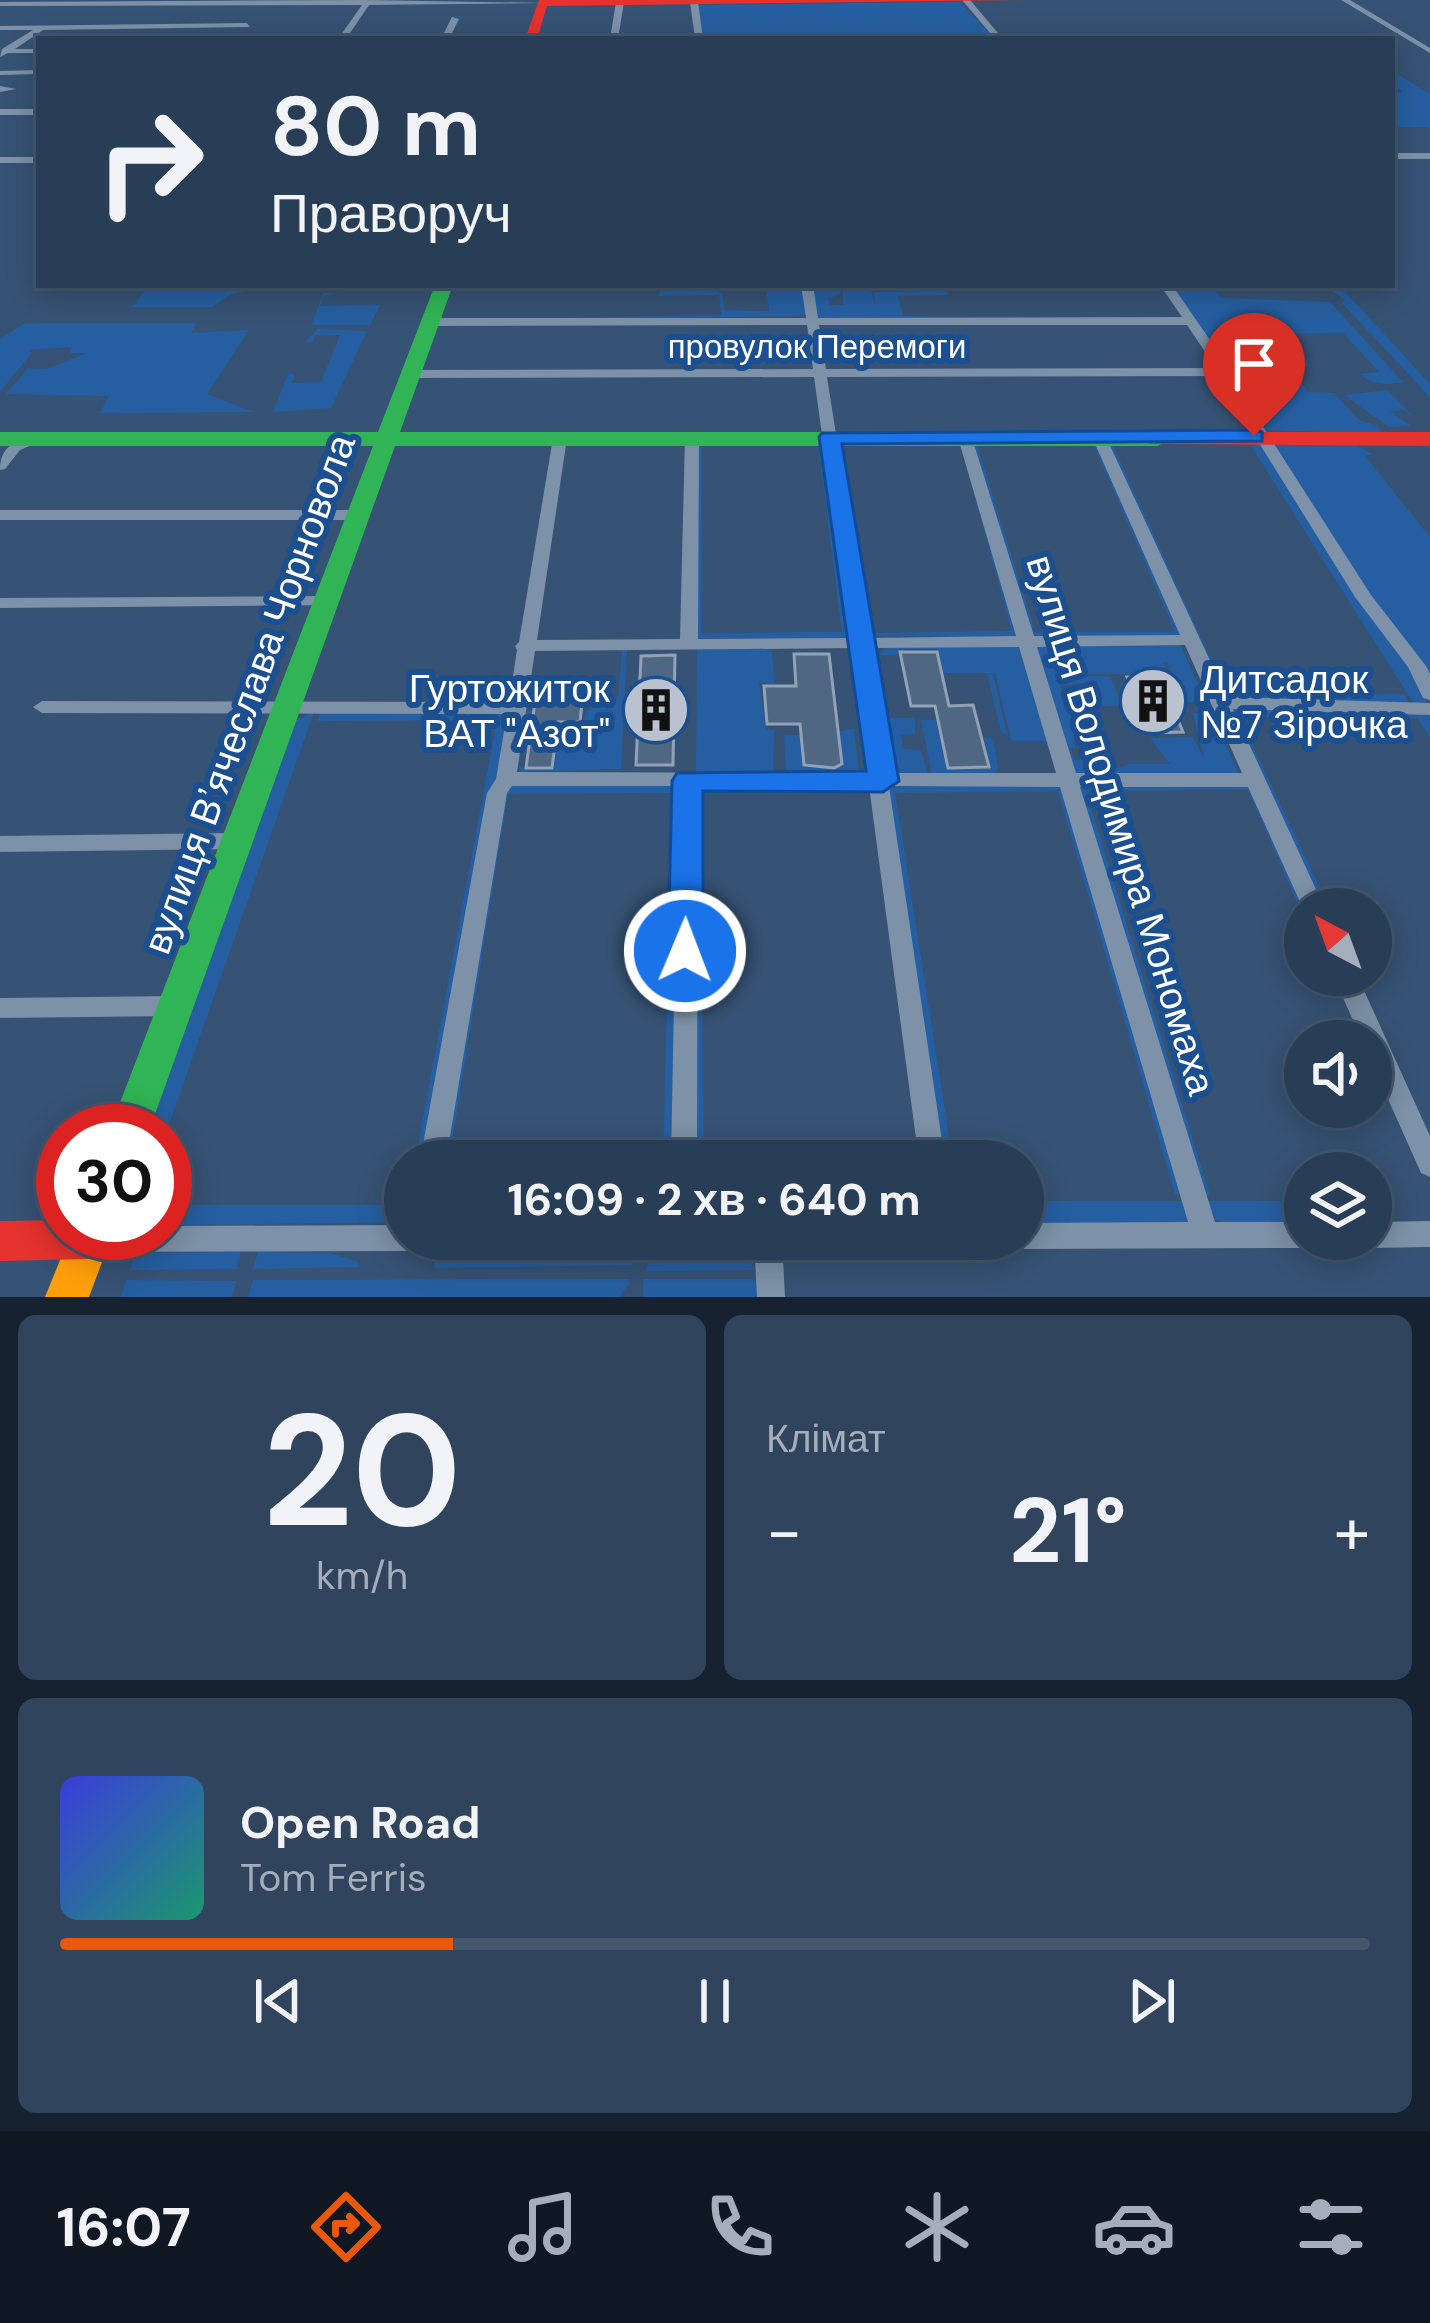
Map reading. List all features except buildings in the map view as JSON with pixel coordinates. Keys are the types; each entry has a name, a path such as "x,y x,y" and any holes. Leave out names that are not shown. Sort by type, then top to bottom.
{"main road":[{"path":"532,36 543,1 1022,0"},
{"name":"вулиця Вʼячеслава Чорновола","path":"139,1104 443,288"},
{"path":"11,446 386,438 1430,439"},
{"path":"0,1240 36,1238"},
{"path":"68,1297 82,1260"}],"street":[{"path":"966,0 996,36"},
{"path":"1345,0 1430,51"},
{"path":"0,4 543,1"},
{"path":"2,52 77,2"},
{"path":"344,36 368,2"},
{"path":"614,36 620,2"},
{"path":"694,2 699,36"},
{"path":"188,36 226,3"},
{"path":"446,36 455,19"},
{"path":"0,28 247,25"},
{"path":"2,52 36,51"},
{"path":"0,73 36,72"},
{"path":"0,112 36,112"},
{"path":"1395,156 1430,156"},
{"path":"0,160 36,160"},
{"path":"808,288 812,300 809,320 862,642 929,1140"},
{"path":"1168,288 1364,597 1417,666 1430,694"},
{"path":"430,322 1188,321"},
{"name":"провулок Перемоги","path":"411,374 1222,372"},
{"path":"689,644 692,437"},
{"path":"1099,437 1304,888"},
{"path":"438,1140 497,793 506,779 560,438"},
{"name":"вулиця Володимира Мономаха","path":"965,438 1205,1234"},
{"path":"0,515 358,515"},
{"path":"0,603 325,601"},
{"path":"524,646 1191,640"},
{"path":"1220,703 1430,709"},
{"path":"42,707 516,708"},
{"path":"506,779 1252,780"},
{"path":"684,1140 688,781"},
{"path":"0,844 236,841"},
{"path":"1354,996 1430,1165"},
{"path":"0,1009 175,1006"},
{"path":"1392,1235 1430,1234"},
{"path":"1044,1235 1284,1235"},
{"path":"192,1237 384,1238"},
{"path":"769,1260 771,1297"}],"shaded area":[{"path":"960,2 992,36 702,36 697,5"},
{"path":"1395,73 1430,94 1430,127 1395,127 1395,93 1403,92 1395,86"},
{"path":"148,288 366,288 250,290 231,294 213,307 132,307"},
{"path":"660,288 706,288 722,293 725,310 769,311 766,288 804,288 809,301 804,316 454,320 721,315 719,295 659,296"},
{"path":"813,288 840,288 840,295 828,298 830,305 843,305 843,288 860,288 871,290 875,306 874,292 947,291 950,295 898,296 903,316 998,318 823,319 815,317"},
{"path":"1172,288 1214,288 1221,298 1330,302 1403,382 1380,384 1360,374 1379,372 1343,333 1285,334 1311,366 1290,367 1308,392 1334,393 1359,420 1376,425 1384,434 1263,430"},
{"path":"1328,288 1342,288 1430,384 1430,397 1342,303 1345,300"},
{"path":"324,293 340,293 323,296 320,306 380,305 370,325 311,325"},
{"path":"25,323 197,323 191,333 249,330 207,394 253,412 100,413 109,396 6,394 28,368 47,369 87,353 70,353 72,347 28,350 32,353 0,392 0,339"},
{"path":"318,329 367,331 331,408 273,412 288,374 295,374 292,383 321,382 340,335 316,335 313,342 305,342"},
{"path":"1387,390 1417,420 1404,410 1390,411 1411,426 1389,427 1344,395"},
{"path":"959,440 1017,637 870,636 864,633 835,446 841,446 871,633 1012,631"},
{"path":"1094,440 1182,633 1173,638 1033,635 972,442","holes":["977,445 1094,445 1175,632 1035,632"]},
{"path":"826,441 852,635 846,639 698,638 694,634 696,446 702,446 701,633 842,632 818,444"},
{"path":"1261,442 1400,648 1427,698 1425,704 1415,706 1250,444"},
{"path":"1107,445 1112,445 1120,461 1227,695 1404,694 1411,706 1224,698"},
{"path":"1274,445 1357,445 1372,454 1365,456 1430,537 1430,680 1366,594"},
{"path":"891,643 1018,643 1053,741 1013,741 1007,736 1010,735 995,673 988,674 993,674 1007,734 1001,732 987,673 944,673 937,649 898,649 898,655 878,655"},
{"path":"1035,644 1180,644 1207,704 1188,702 1167,663 1163,663 1168,674 1071,674 1111,677 1122,706 1096,706 1088,684 1060,685 1064,700 1089,700 1091,706 1082,707 1093,710 1100,732 1094,733 1095,740 1074,740 1075,748 1070,748 1074,760 1103,758 1114,769 1170,764 1150,738 1193,737 1204,758 1193,713 1211,711 1239,775 1074,774"},
{"path":"697,645 771,645 775,685 759,682 766,729 774,730 773,772 696,774"},
{"path":"622,650 627,650 621,769 522,772 518,765 554,769 558,736 521,736 524,711 534,711 533,722 584,722 586,711 618,699"},
{"path":"314,712 176,1104 158,1104 294,721"},
{"path":"1231,712 1430,713 1430,737 1417,718 1239,717 1320,888 1311,888"},
{"path":"320,713 499,713 507,720 430,1140 419,1140 497,720 318,721"},
{"path":"887,718 915,718 915,734 901,735 903,749 921,750 928,776 901,774 894,768"},
{"path":"921,720 936,720 947,769 991,769 984,737 993,738 998,768 994,774 932,776"},
{"path":"854,728 859,774 794,774 786,769 784,735 801,735 804,765 833,768 842,763 838,732"},
{"path":"1059,783 1187,1194 1175,1194 1058,791 895,793 950,1140 935,1140 888,787"},
{"path":"516,784 671,785 680,790 676,1140 664,1140 672,793 508,794 452,1140 446,1140 504,791"},
{"path":"862,785 863,792 699,793 704,1140 692,1140 696,788"},
{"path":"1078,786 1248,787 1295,888 1291,888 1248,790 1086,791 1210,1195 1202,1195"},
{"path":"1044,1201 1189,1201 1191,1219 1184,1224 1044,1224"},
{"path":"1204,1201 1284,1201 1284,1224 1217,1220"},
{"path":"192,1205 384,1205 384,1222 192,1225"},
{"path":"192,1252 241,1252 236,1269 130,1270 134,1260 192,1260"},
{"path":"258,1252 330,1253 358,1262 360,1267 253,1269"},
{"path":"631,1260 633,1265 435,1268 435,1262"},
{"path":"649,1260 749,1260 756,1270 646,1271"},
{"path":"628,1279 619,1297 248,1297 253,1280"},
{"path":"643,1279 752,1279 757,1281 757,1297 643,1297"},
{"path":"126,1280 236,1281 232,1297 121,1297"}],"traffic: fast":[{"path":"139,1104 443,288"},
{"path":"0,439 1158,439"}],"traffic: slow":[{"path":"67,1297 81,1260"}],"traffic: jam":[{"path":"532,36 544,0"},
{"path":"543,3 1021,0"},
{"path":"1158,439 1430,439"},
{"path":"0,1241 36,1240"}],"place":[{"name":"Дитсадок №7 Зірочка","path":"1153,701"},
{"name":"Гуртожиток ВАТ \"Азот\"","path":"656,710"}],"route":[{"path":"685,951 688,781 883,781 830,437 1254,436"}]}
